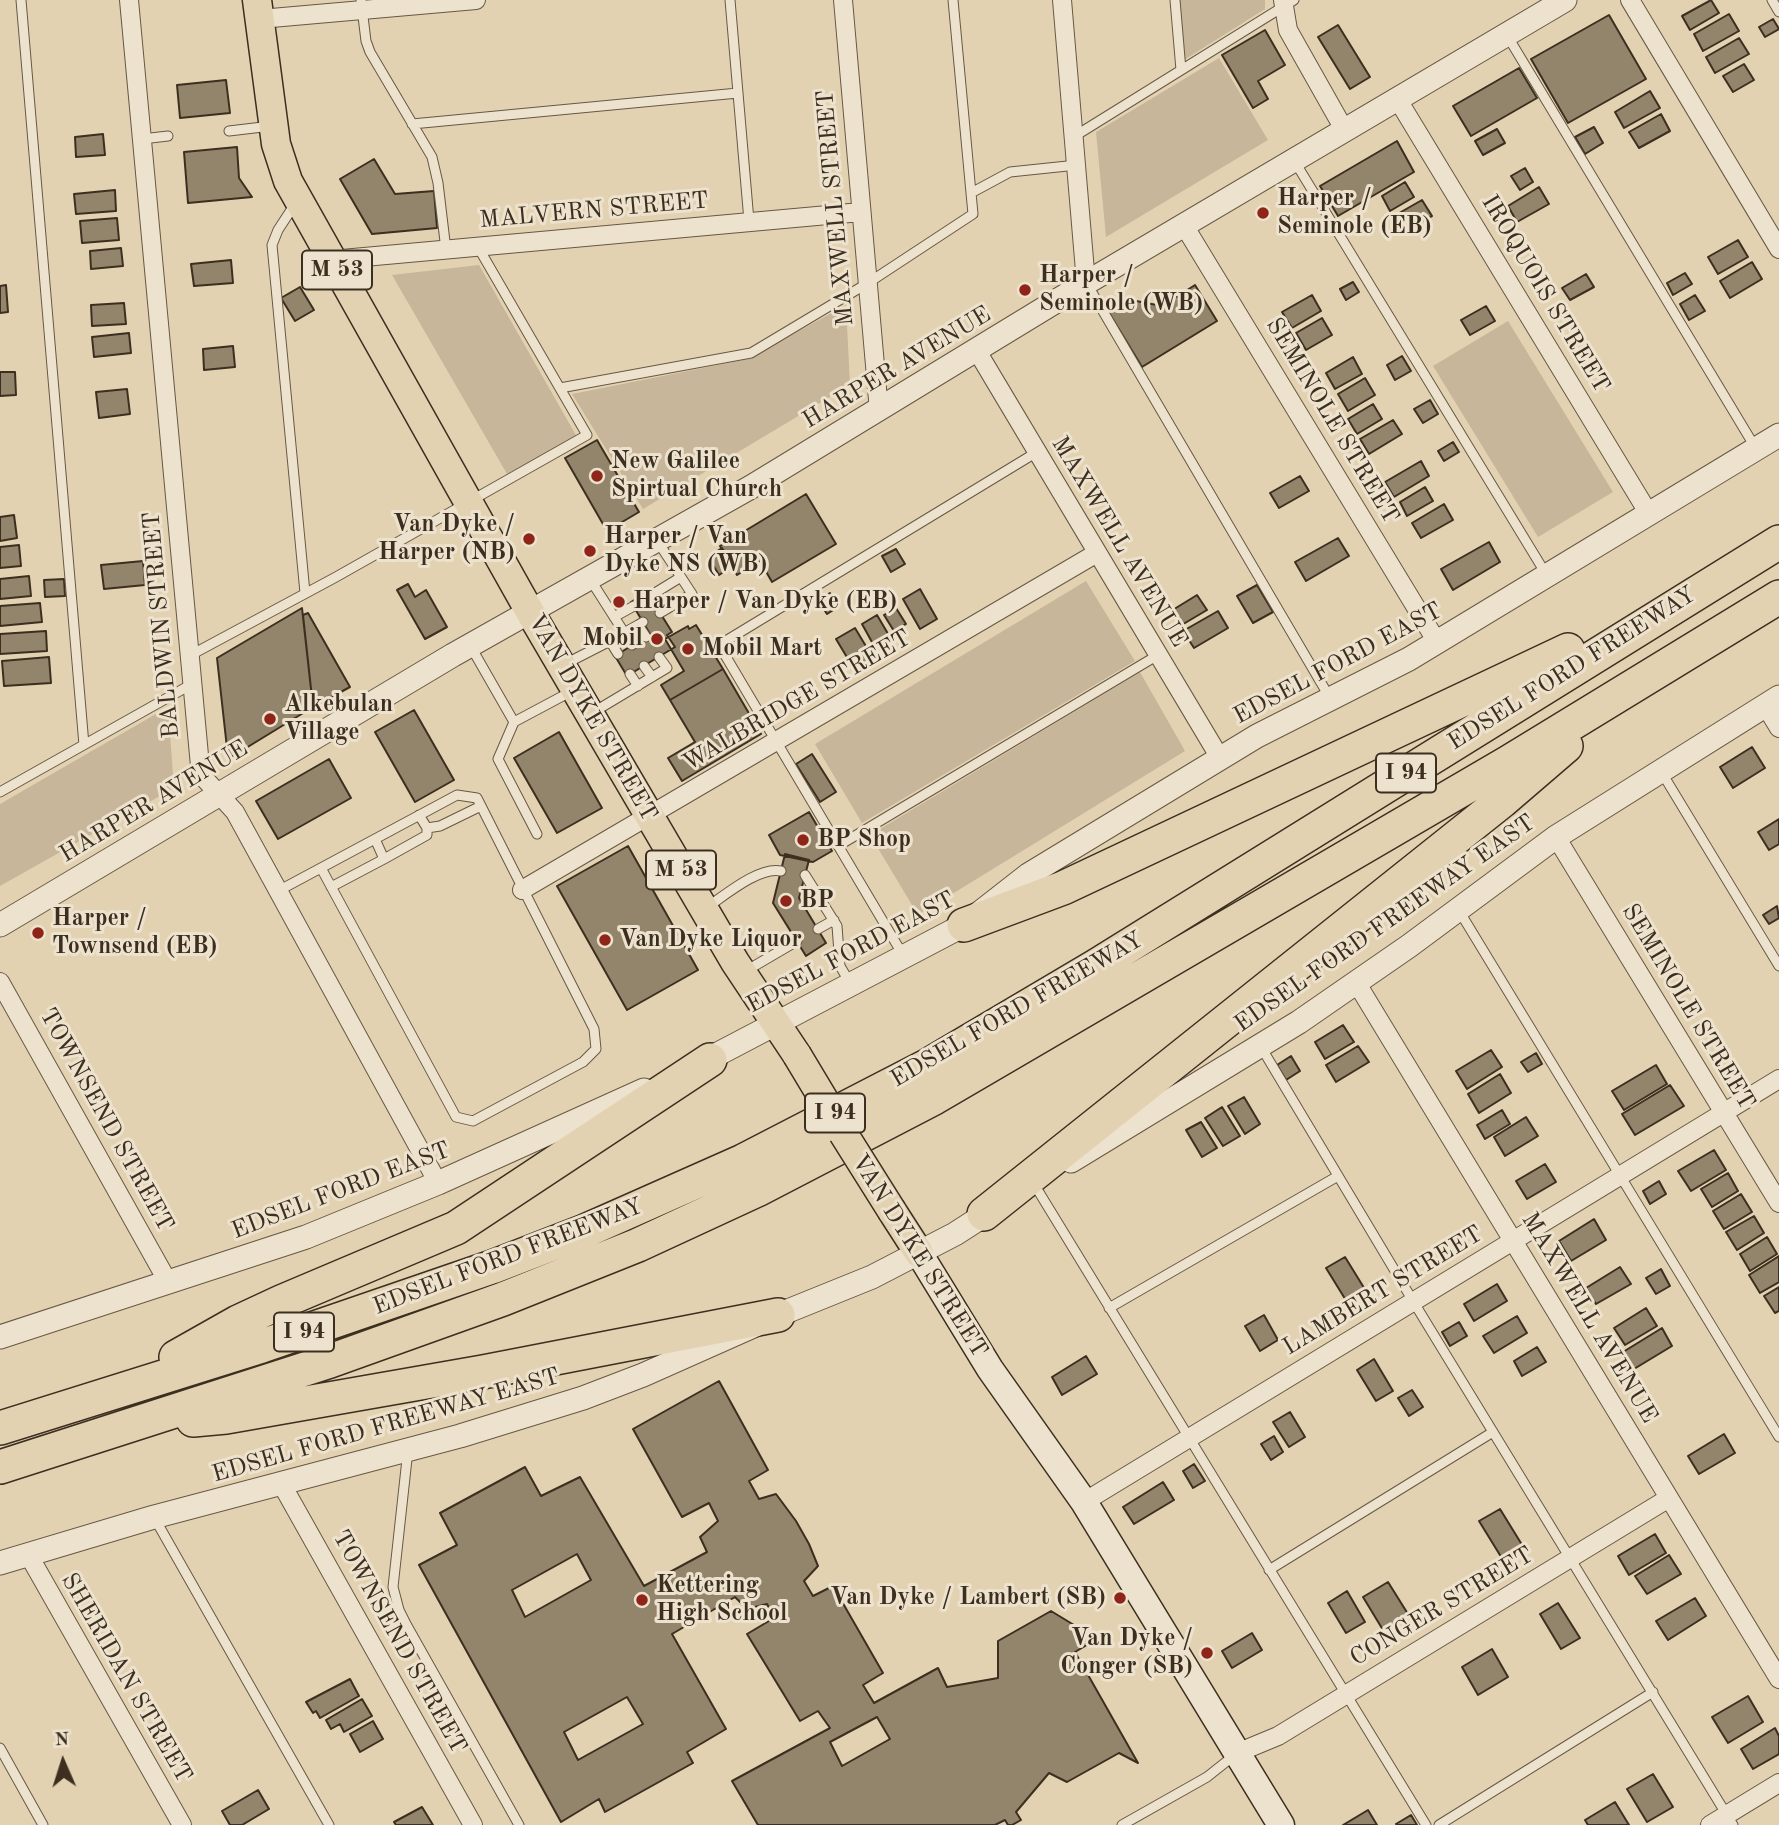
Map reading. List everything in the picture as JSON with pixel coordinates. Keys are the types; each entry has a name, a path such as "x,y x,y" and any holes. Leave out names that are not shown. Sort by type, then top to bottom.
{"highway":[{"name":"EDSEL FORD FREEWAY","path":"0,1428 262,1346 492,1267 632,1211 743,1161 927,1066 1084,973 1779,542"},
{"path":"964,925 1063,888 1716,580"},
{"name":"EDSEL FORD FREEWAY","path":"0,1467 330,1361 503,1299 638,1245 757,1191 934,1098 1642,682 1779,597"},
{"path":"985,1214 1503,800 1642,682"},
{"path":"115,1390 238,1322 456,1228 710,1060"},
{"path":"138,1424 226,1418 778,1315"}],"main road":[{"name":"VAN DYKE STREET","path":"259,10 273,126 281,163 331,260 530,612 742,972 797,1055 990,1369 1084,1502 1281,1825"}],"street":[{"name":"BALDWIN STREET","path":"129,0 200,766 204,778 235,813 438,1183"},
{"path":"259,10 476,0"},
{"name":"MAXWELL STREET","path":"843,0 879,411"},
{"path":"1062,0 1086,283"},
{"name":"HARPER AVENUE","path":"0,925 470,646 879,411 1086,283 1185,227 1565,0"},
{"path":"1630,0 1779,249"},
{"path":"1287,2 1288,30 1345,131"},
{"name":"IROQUOIS STREET","path":"1398,100 1649,514"},
{"name":"MALVERN STREET","path":"331,260 862,212"},
{"name":"SEMINOLE STREET","path":"1185,227 1437,642"},
{"name":"MAXWELL AVENUE","path":"977,351 1220,758"},
{"name":"EDSEL FORD EAST","path":"0,1338 306,1237 438,1183 710,1060 964,925 1028,875 1220,758 1437,642 1779,435"},
{"name":"WALBRIDGE STREET","path":"522,890 1097,553"},
{"path":"1772,701 1779,728"},
{"name":"EDSEL FORD FREEWAY EAST","path":"0,1563 154,1517 460,1436 583,1398 643,1376 778,1315 872,1277 985,1214 1260,1046 1356,982 1556,836 1772,701"},
{"name":"SEMINOLE STREET","path":"1556,836 1779,1203"},
{"name":"TOWNSEND STREET","path":"0,982 168,1282"},
{"name":"MAXWELL AVENUE","path":"1356,982 1779,1679"},
{"name":"LAMBERT STREET","path":"1084,1502 1779,1079"},
{"name":"TOWNSEND STREET","path":"281,1483 473,1825"},
{"name":"CONGER STREET","path":"1237,1753 1278,1736 1669,1498"},
{"name":"SHERIDAN STREET","path":"28,1554 182,1825"},
{"path":"1710,1825 1730,1820 1779,1783"}],"lane":[{"path":"21,0 84,744"},
{"path":"730,0 749,221"},
{"path":"560,388 751,353 868,283 973,214 953,0"},
{"path":"1175,0 1181,71"},
{"path":"1772,0 1779,12"},
{"path":"1074,136 1287,2"},
{"path":"361,5 370,52 432,157 446,250"},
{"path":"1507,35 1756,449"},
{"path":"412,124 738,93"},
{"path":"229,131 273,126"},
{"path":"142,139 168,136"},
{"path":"1295,161 1547,576"},
{"path":"971,193 1010,172 1077,165"},
{"path":"298,200 278,230 272,245 305,593"},
{"path":"189,656 587,435 478,247"},
{"path":"1086,283 1331,699"},
{"path":"904,956 719,645 1037,452"},
{"path":"657,540 692,594 660,613"},
{"path":"650,596 681,577"},
{"path":"589,578 632,645"},
{"path":"614,617 634,606"},
{"path":"537,834 498,759 514,722 610,641 641,623 646,637"},
{"path":"610,641 618,654"},
{"path":"470,646 514,722"},
{"path":"838,846 1158,655"},
{"path":"591,713 667,668 659,657"},
{"path":"644,666 652,677"},
{"path":"630,674 638,686"},
{"path":"0,792 192,684"},
{"path":"1660,769 1779,966"},
{"path":"278,891 321,867 457,795 477,798 594,1029 596,1049 583,1062 472,1121 456,1118 321,867"},
{"path":"427,828 440,826 481,806"},
{"path":"331,887 426,835 427,828 419,816"},
{"path":"375,839 384,859"},
{"path":"704,909 762,872 773,869 781,871"},
{"path":"805,875 837,926 840,965 850,985"},
{"path":"1458,909 1779,1437"},
{"path":"818,929 834,920"},
{"path":"742,972 797,941"},
{"path":"1260,1046 1730,1820"},
{"path":"1110,1308 1338,1176"},
{"path":"1034,1184 1426,1825"},
{"path":"1269,1570 1493,1432"},
{"path":"408,1450 394,1571 395,1599 406,1625 519,1825"},
{"path":"154,1517 329,1825"},
{"path":"1439,1825 1653,1692"},
{"path":"0,1748 43,1825"},
{"path":"1122,1825 1207,1777 1237,1753"}],"shaded area":[{"path":"1179,0 1265,0 1265,9 1184,60"},
{"path":"1219,58 1268,140 1106,237 1096,132"},
{"path":"479,265 577,437 507,474 392,275"},
{"path":"846,305 850,385 643,509 572,394 748,359"},
{"path":"1508,321 1613,492 1538,537 1433,366"},
{"path":"1086,581 1135,661 862,823 815,744"},
{"path":"1140,672 1185,751 918,915 870,835"},
{"path":"168,707 174,788 0,886 0,804"}],"building":[{"path":"1711,0 1719,13 1690,30 1682,16"},
{"path":"1729,14 1739,31 1703,51 1694,34"},
{"path":"1609,15 1646,79 1568,123 1531,59"},
{"path":"1773,19 1779,29 1765,37 1759,27"},
{"path":"1338,25 1370,77 1350,89 1318,37"},
{"path":"1265,30 1285,65 1258,81 1268,99 1253,108 1222,55"},
{"path":"1739,38 1749,54 1715,73 1706,57"},
{"path":"1744,64 1754,80 1733,92 1723,76"},
{"path":"1519,68 1537,98 1471,136 1453,106"},
{"path":"226,80 230,113 180,118 177,85"},
{"path":"1650,91 1660,108 1624,128 1615,112"},
{"path":"1661,114 1670,131 1639,148 1629,132"},
{"path":"1594,127 1603,143 1585,154 1575,137"},
{"path":"1497,129 1505,143 1483,155 1475,141"},
{"path":"103,134 105,155 76,157 75,137"},
{"path":"1397,141 1414,172 1338,216 1320,186"},
{"path":"237,147 239,178 252,197 188,203 184,152"},
{"path":"374,159 395,194 434,191 437,228 372,234 340,179"},
{"path":"1525,168 1533,182 1520,190 1511,176"},
{"path":"1405,182 1414,197 1390,211 1382,196"},
{"path":"1539,187 1549,204 1517,222 1508,206"},
{"path":"115,190 116,211 76,214 74,194"},
{"path":"1422,200 1432,216 1403,232 1394,216"},
{"path":"117,218 119,240 82,243 80,221"},
{"path":"1738,240 1748,257 1718,274 1708,257"},
{"path":"121,248 123,266 91,269 90,251"},
{"path":"231,260 233,283 194,286 191,264"},
{"path":"1752,262 1762,279 1730,298 1720,281"},
{"path":"1685,273 1692,284 1673,295 1667,283"},
{"path":"1586,274 1594,287 1570,300 1562,288"},
{"path":"1353,282 1359,292 1346,300 1340,289"},
{"path":"6,285 8,312 0,313 0,286"},
{"path":"1195,285 1217,321 1142,367 1109,313 1131,300 1162,306"},
{"path":"300,287 314,310 295,321 281,298"},
{"path":"1312,295 1321,311 1292,328 1282,312"},
{"path":"1695,295 1705,311 1689,320 1680,304"},
{"path":"124,303 126,324 92,326 91,305"},
{"path":"1486,306 1495,321 1470,335 1461,320"},
{"path":"1322,318 1332,335 1306,350 1296,333"},
{"path":"129,333 131,353 94,357 92,337"},
{"path":"233,346 235,367 204,370 203,349"},
{"path":"1402,356 1411,371 1395,380 1387,365"},
{"path":"1353,357 1362,374 1335,389 1326,373"},
{"path":"0,372 15,372 16,395 0,396"},
{"path":"1365,378 1375,395 1348,411 1338,394"},
{"path":"127,389 130,414 99,418 96,392"},
{"path":"1430,400 1438,414 1423,423 1414,409"},
{"path":"1373,404 1382,419 1357,434 1348,419"},
{"path":"1393,420 1402,434 1369,454 1360,439"},
{"name":"New Galilee Spirtual Church","path":"597,440 639,512 607,531 565,458"},
{"path":"1453,442 1459,452 1444,461 1438,451"},
{"path":"1421,461 1429,476 1394,497 1385,482"},
{"path":"1300,476 1309,491 1279,508 1270,493"},
{"path":"1425,487 1433,501 1407,516 1400,502"},
{"path":"806,494 836,544 772,582 760,561 737,575 720,546"},
{"path":"1444,504 1453,520 1421,538 1412,523"},
{"path":"14,515 17,538 0,541 0,517"},
{"path":"1338,538 1349,556 1306,581 1295,562"},
{"path":"1489,542 1500,562 1453,590 1441,569"},
{"path":"19,545 21,566 0,568 0,547"},
{"path":"722,548 733,566 719,575 708,557"},
{"path":"896,549 905,564 891,572 882,556"},
{"path":"143,561 145,585 104,589 101,565"},
{"path":"29,576 31,596 0,599 0,579"},
{"path":"64,579 65,596 45,597 44,580"},
{"path":"408,584 415,597 426,590 447,627 425,639 397,590"},
{"path":"1257,585 1273,612 1253,623 1237,596"},
{"path":"920,589 937,619 920,629 903,599"},
{"path":"647,592 672,632 667,635 675,647 627,676 615,656 650,634 631,602"},
{"path":"830,593 838,607 827,614 818,600"},
{"path":"1197,595 1207,610 1180,626 1171,611"},
{"path":"40,603 42,622 0,626 0,606"},
{"path":"302,608 313,707 228,757 217,658"},
{"path":"896,608 906,624 894,631 884,615"},
{"path":"1218,611 1228,628 1194,648 1183,631"},
{"path":"308,613 350,687 313,707 303,615"},
{"path":"877,615 894,644 878,653 862,624"},
{"path":"696,625 723,669 670,700 661,685 684,671 665,639 688,626 689,629"},
{"path":"855,628 873,658 854,669 836,639"},
{"path":"46,631 47,651 0,654 0,634"},
{"path":"49,657 51,683 4,686 2,661"},
{"path":"723,669 761,734 682,781 668,758 695,742 670,700"},
{"path":"414,710 454,780 415,802 375,732"},
{"path":"559,732 602,808 557,833 514,758"},
{"path":"1752,747 1765,768 1733,788 1720,767"},
{"path":"812,754 836,792 820,802 796,764"},
{"path":"329,759 351,798 278,839 256,801"},
{"path":"809,812 832,851 813,862 780,855 769,835"},
{"path":"1779,819 1779,844 1769,850 1758,832"},
{"path":"628,846 698,970 627,1010 557,886"},
{"path":"785,854 809,860 799,898 826,943 806,956 773,903"},
{"path":"1777,906 1779,918 1769,924 1763,915"},
{"path":"1343,1025 1354,1042 1325,1059 1315,1042"},
{"path":"1358,1046 1369,1062 1336,1082 1326,1065"},
{"path":"1491,1050 1502,1067 1467,1089 1456,1071"},
{"path":"1536,1053 1542,1064 1528,1072 1521,1062"},
{"path":"1291,1056 1300,1071 1286,1080 1277,1065"},
{"path":"1656,1065 1667,1084 1624,1110 1612,1091"},
{"path":"1500,1074 1511,1093 1479,1113 1468,1094"},
{"path":"1670,1085 1684,1106 1635,1135 1622,1114"},
{"path":"1244,1097 1260,1124 1245,1134 1228,1106"},
{"path":"1222,1107 1240,1136 1223,1146 1205,1118"},
{"path":"1502,1110 1510,1124 1485,1139 1477,1125"},
{"path":"1526,1117 1538,1136 1505,1156 1494,1137"},
{"path":"1201,1122 1217,1148 1202,1157 1186,1130"},
{"path":"1714,1150 1726,1170 1691,1191 1678,1171"},
{"path":"1545,1164 1556,1182 1527,1199 1516,1181"},
{"path":"1728,1173 1738,1191 1712,1207 1701,1189"},
{"path":"1659,1181 1666,1194 1650,1204 1643,1191"},
{"path":"1741,1194 1752,1212 1724,1229 1713,1211"},
{"path":"1754,1216 1764,1233 1737,1250 1726,1232"},
{"path":"1594,1219 1606,1240 1571,1261 1559,1241"},
{"path":"1767,1237 1777,1254 1750,1271 1740,1254"},
{"path":"1779,1256 1779,1282 1760,1293 1749,1275"},
{"path":"1345,1257 1366,1291 1347,1302 1326,1268"},
{"path":"1620,1267 1631,1284 1596,1304 1586,1288"},
{"path":"1661,1269 1670,1286 1656,1294 1646,1278"},
{"path":"1497,1284 1507,1301 1474,1321 1464,1304"},
{"path":"1779,1287 1779,1311 1775,1313 1764,1296"},
{"path":"1646,1308 1657,1326 1625,1345 1614,1328"},
{"path":"1264,1315 1278,1340 1260,1351 1245,1326"},
{"path":"1517,1316 1527,1333 1494,1353 1483,1336"},
{"path":"1459,1322 1467,1336 1450,1346 1442,1332"},
{"path":"1662,1328 1672,1346 1634,1369 1623,1352"},
{"path":"1537,1347 1546,1362 1522,1376 1514,1361"},
{"path":"1086,1356 1097,1374 1062,1395 1052,1377"},
{"path":"1374,1359 1393,1391 1376,1401 1357,1370"},
{"name":"Kettering High School","path":"719,1381 768,1470 749,1481 759,1499 776,1494 809,1544 818,1566 804,1581 813,1596 833,1586 883,1673 863,1685 874,1703 938,1668 947,1687 998,1678 998,1641 1051,1611 1097,1639 1075,1652 1138,1763 1119,1753 1067,1782 1049,1773 1016,1812 1021,1820 1012,1825 1008,1825 1005,1820 995,1825 758,1825 732,1781 830,1728 818,1711 800,1721 747,1634 774,1618 767,1604 747,1609 735,1597 672,1634 726,1729 687,1752 693,1763 605,1812 599,1799 561,1822 419,1565 457,1545 440,1513 525,1467 541,1496 580,1477 644,1586 707,1552 700,1537 718,1521 709,1503 682,1517 633,1429","holes":["577,1554 591,1580 525,1617 512,1590","627,1697 643,1724 578,1760 564,1732","877,1717 890,1739 842,1766 830,1742"]},
{"path":"1412,1390 1423,1407 1409,1416 1398,1398"},
{"path":"1290,1412 1305,1437 1289,1447 1273,1422"},
{"path":"1724,1434 1735,1453 1699,1474 1688,1456"},
{"path":"1274,1436 1283,1452 1271,1460 1261,1444"},
{"path":"1194,1464 1205,1481 1193,1488 1183,1471"},
{"path":"1163,1482 1174,1500 1134,1524 1123,1507"},
{"path":"1500,1509 1524,1548 1503,1560 1479,1521"},
{"path":"1655,1534 1666,1553 1629,1575 1618,1556"},
{"path":"1669,1555 1681,1574 1647,1594 1635,1576"},
{"path":"1388,1582 1408,1614 1383,1630 1363,1597"},
{"path":"1347,1591 1365,1622 1346,1633 1328,1603"},
{"path":"1695,1598 1706,1616 1668,1640 1656,1621"},
{"path":"1558,1603 1580,1638 1561,1649 1540,1614"},
{"path":"1252,1633 1262,1650 1232,1668 1222,1651"},
{"path":"1492,1649 1508,1677 1478,1695 1462,1667"},
{"path":"350,1679 359,1696 320,1718 316,1711 313,1713 306,1702"},
{"path":"1748,1696 1763,1722 1728,1743 1712,1717"},
{"path":"362,1699 372,1716 344,1732 340,1724 331,1729 326,1720"},
{"path":"373,1721 383,1739 360,1752 350,1734"},
{"path":"1775,1728 1779,1736 1779,1754 1753,1769 1741,1749"},
{"path":"1653,1774 1673,1807 1647,1822 1627,1789"},
{"path":"258,1790 269,1809 242,1825 230,1825 222,1811"},
{"path":"1615,1802 1629,1825 1588,1825 1585,1820"},
{"path":"422,1807 433,1825 396,1825 394,1822"},
{"path":"1368,1810 1377,1825 1343,1825"},
{"path":"1411,1815 1417,1825 1396,1824"}],"place":[{"name":"Harper / Seminole (EB)","path":"1263,213"},
{"name":"Harper / Seminole (WB)","path":"1025,290"},
{"name":"New Galilee Spirtual Church","path":"597,476"},
{"name":"Van Dyke / Harper (NB)","path":"529,539"},
{"name":"Harper / Van Dyke NS (WB)","path":"590,551"},
{"name":"Harper / Van Dyke (EB)","path":"619,602"},
{"name":"Mobil","path":"657,639"},
{"name":"Mobil Mart","path":"688,649"},
{"name":"Alkebulan Village","path":"270,719"},
{"name":"BP Shop","path":"803,840"},
{"name":"BP","path":"786,901"},
{"name":"Harper / Townsend (EB)","path":"38,933"},
{"name":"Van Dyke Liquor","path":"605,940"},
{"name":"Van Dyke / Lambert (SB)","path":"1120,1598"},
{"name":"Kettering High School","path":"642,1600"},
{"name":"Van Dyke / Conger (SB)","path":"1207,1653"}]}
